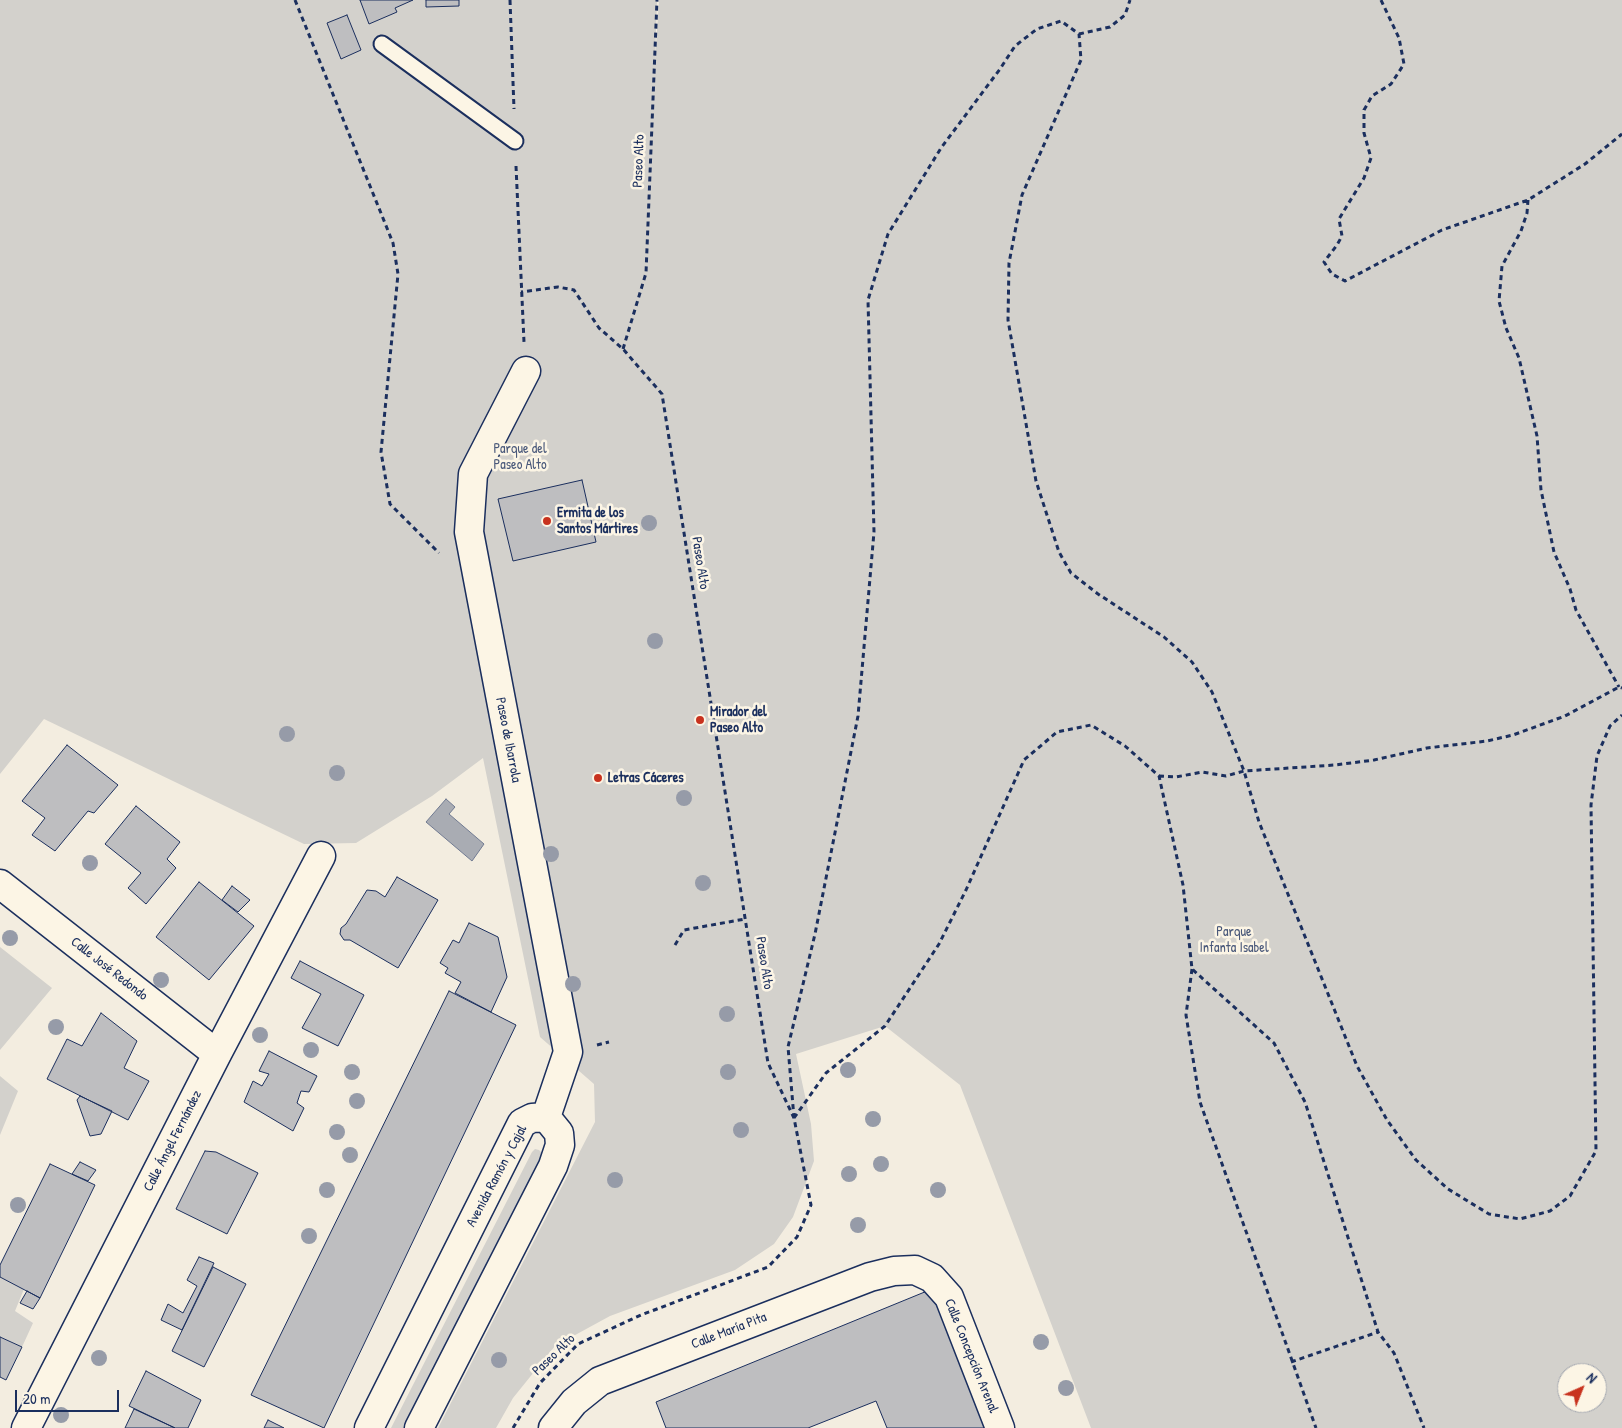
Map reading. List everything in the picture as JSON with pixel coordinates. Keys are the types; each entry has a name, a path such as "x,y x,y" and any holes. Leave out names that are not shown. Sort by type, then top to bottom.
{"street":[{"name":"Paseo de Ibarrola","path":"526,371 473,474 469,532 568,1052 546,1117"},
{"name":"Calle Ángel Fernández","path":"26,1428 217,1054 321,856"},
{"name":"Calle José Redondo","path":"0,884 217,1054"},
{"name":"Avenida Ramón y Cajal","path":"369,1428 522,1123 532,1118 546,1117 559,1132 560,1145 553,1166 419,1428"},
{"name":"Calle María Pita","path":"555,1425 574,1402 600,1381 870,1277 894,1271 915,1270"},
{"name":"Calle Concepción Arenal","path":"915,1270 932,1278 949,1297 1000,1428"}],"lane":[{"path":"382,44 515,141"}],"path":[{"path":"295,0 393,244 398,274 381,452 390,504 446,559"},
{"path":"510,0 521,292 526,371"},
{"name":"Paseo Alto","path":"623,349 646,272 657,0"},
{"path":"794,1118 788,1047 814,934 858,716 874,532 868,300 888,234 941,148 1015,46 1037,29 1061,21 1079,34 1110,27 1125,15 1130,0"},
{"path":"1381,0 1399,38 1404,64 1391,84 1372,96 1364,110 1364,133 1371,158 1364,178 1339,219 1342,236 1324,262 1332,274 1345,280 1442,230 1528,200 1585,164 1622,134"},
{"path":"1079,34 1081,60 1022,195 1009,263 1008,320 1036,482 1059,552 1071,573 1098,594 1164,637 1192,662 1212,692 1244,771 1259,822 1357,1066 1387,1120 1416,1160 1448,1189 1489,1214 1520,1219 1550,1211 1570,1196 1596,1151 1591,805 1597,756 1610,726 1622,715"},
{"path":"794,1118 826,1073 885,1026 939,944 966,890 1024,760 1057,732 1091,725 1125,746 1160,776 1176,777 1202,772 1226,776 1244,771 1374,760 1427,748 1487,741 1513,735 1565,716 1620,687 1576,610 1570,589 1554,552 1541,490 1537,436 1519,358 1506,328 1500,302 1502,266 1521,231 1528,200"},
{"name":"Paseo Alto","path":"513,1428 540,1383 578,1344 641,1315 768,1267 797,1237 811,1205 794,1118 768,1063 662,394 623,349 600,328 574,290 558,287 521,292"},
{"path":"1160,776 1183,885 1192,969 1186,1015 1200,1102 1316,1428"},
{"path":"675,945 684,930 745,919"},
{"path":"1192,969 1274,1043 1305,1102 1378,1332 1394,1353 1424,1428"},
{"path":"1291,1362 1378,1332"}],"green space":[{"path":"0,0 657,0 655,61 659,0 1622,0 1622,1428 1091,1428 960,1085 885,1026 796,1054 811,1124 814,1161 793,1217 774,1244 735,1270 610,1316 555,1346 513,1398 496,1428 438,1428 595,1122 594,1084 540,1037 483,758 432,796 356,843 304,844 44,719 0,774"},
{"path":"0,947 52,988 0,1050"},
{"path":"0,1076 18,1091 0,1135"},
{"path":"535,1149 544,1155 406,1428 391,1428 532,1152"},
{"path":"0,1277 24,1289 15,1311 33,1323 22,1347 0,1337"}],"shaded area":[{"path":"446,799 455,807 449,814 484,844 472,861 426,822"}],"building":[{"path":"360,0 413,0 395,8 397,12 369,24"},
{"path":"426,0 459,0 459,6 426,7"},
{"path":"347,15 361,50 341,59 327,23"},
{"name":"Ermita de los Santos Mártires","path":"582,480 596,542 513,561 498,499"},
{"path":"67,745 118,785 94,813 88,811 55,851 32,835 45,818 22,801"},
{"path":"136,806 180,842 167,859 176,868 146,904 128,888 141,873 105,844"},
{"path":"397,877 438,900 398,968 350,940 344,940 340,934 341,928 346,924 367,890 376,891 385,897"},
{"path":"199,882 254,926 209,980 156,937"},
{"path":"232,886 250,900 238,912 222,900"},
{"path":"469,923 498,937 507,977 491,1012 455,993 461,982 445,973 448,968 440,963 453,940 459,943"},
{"path":"300,961 364,995 338,1046 302,1028 321,994 291,978"},
{"path":"449,991 516,1025 324,1428 251,1395"},
{"path":"101,1013 137,1041 124,1068 149,1081 128,1120 47,1079 67,1039 82,1046"},
{"path":"269,1051 317,1076 309,1092 301,1091 297,1103 304,1108 293,1131 244,1102 253,1081 262,1086 269,1074 259,1071"},
{"path":"80,1096 112,1111 101,1134 90,1136 77,1100"},
{"path":"205,1151 216,1152 258,1173 227,1234 176,1209"},
{"path":"80,1162 96,1170 88,1181 72,1174"},
{"path":"50,1164 95,1185 40,1298 0,1277 0,1265"},
{"path":"199,1257 214,1263 182,1330 161,1320 168,1304 183,1313 197,1286 187,1280"},
{"path":"213,1267 246,1284 204,1367 172,1351"},
{"path":"932,1289 989,1428 887,1428 876,1401 808,1428 666,1428 656,1402"},
{"path":"27,1291 40,1298 33,1309 20,1303"},
{"path":"0,1337 22,1347 6,1380 0,1377"},
{"path":"146,1371 201,1400 188,1428 175,1428 129,1406"},
{"path":"134,1409 175,1428 125,1428"},
{"path":"268,1420 284,1428 264,1428"}],"place":[{"name":"Ermita de los Santos Mártires","path":"547,521"},
{"name":"Mirador del Paseo Alto","path":"700,720"},
{"name":"Letras Cáceres","path":"598,778"}],"park label":[{"name":"Parque del Paseo Alto","path":"520,458"},
{"name":"Parque Infanta Isabel","path":"1234,940"}]}
